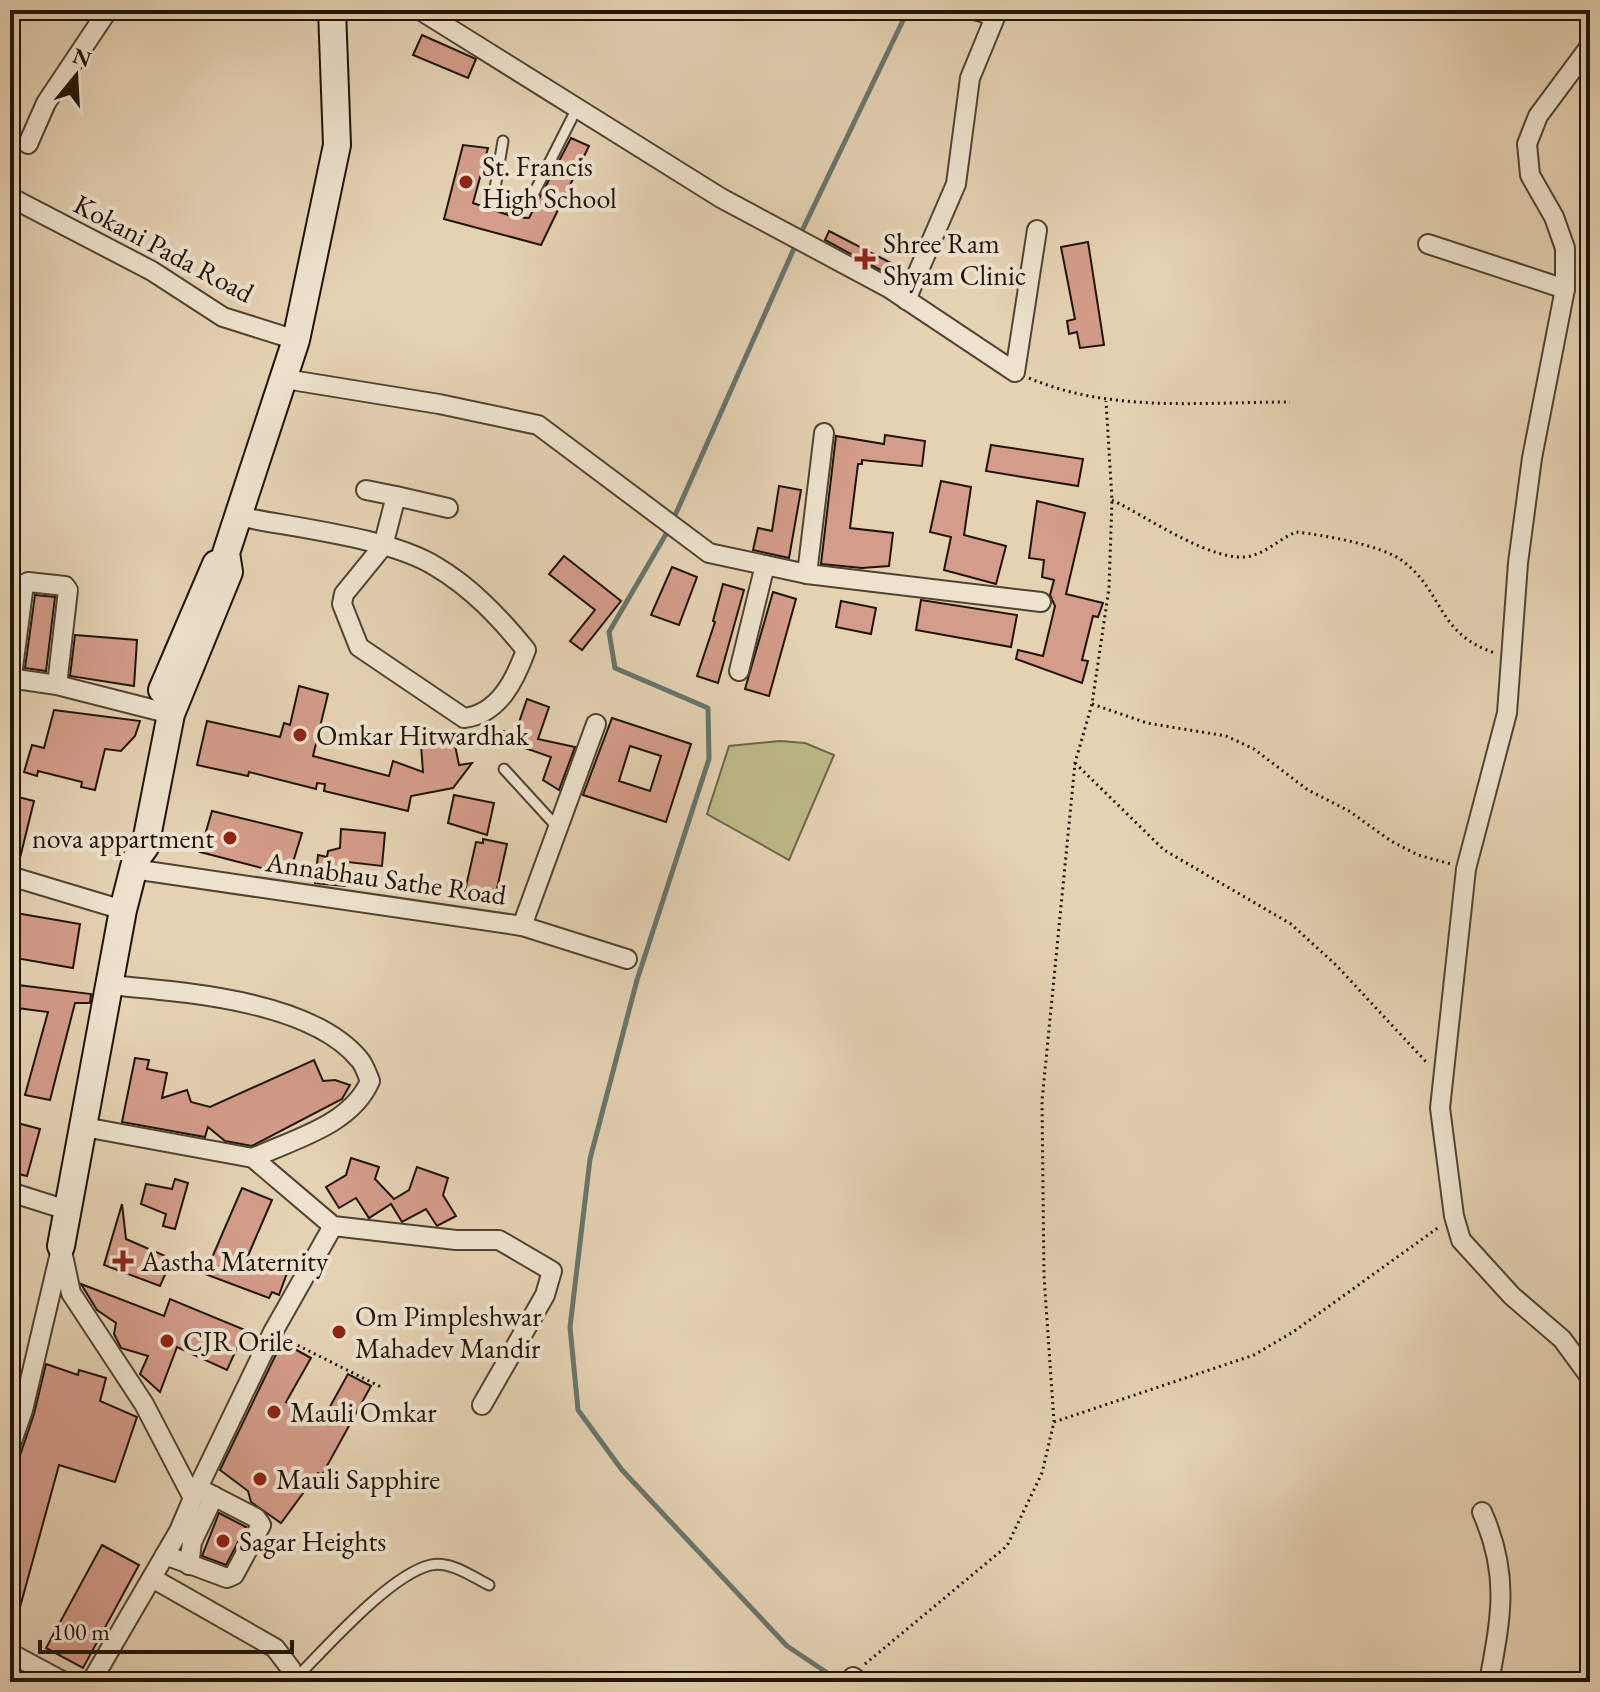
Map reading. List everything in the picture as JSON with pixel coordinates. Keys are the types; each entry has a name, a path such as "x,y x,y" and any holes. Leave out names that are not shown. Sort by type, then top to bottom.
{"street":[{"path":"28,144 46,103 108,10"},
{"path":"10,1447 23,1410 61,1246 123,910 135,864 127,845 151,765 162,712 194,636 212,569 226,553 296,340 337,145 332,10"},
{"path":"420,10 721,198 906,300 1015,372 1037,230"},
{"path":"906,300 956,184 970,78 996,13 974,10"},
{"path":"1590,46 1538,116 1527,144 1530,175 1554,217 1565,248 1565,289 1532,458 1518,563 1507,713 1466,869 1440,1108 1454,1216 1461,1240 1479,1264 1562,1339 1590,1377"},
{"name":"Kokani Pada Road","path":"10,197 152,271 223,317 296,340"},
{"path":"1428,244 1565,289"},
{"path":"285,379 439,404 538,425 709,553 807,574 1041,602"},
{"path":"807,574 824,433"},
{"path":"366,490 448,508"},
{"path":"237,516 383,546 434,565 493,609 526,650 515,682 481,716 464,718 359,647 342,604 344,594 383,546 396,496"},
{"path":"739,671 765,565"},
{"path":"57,685 68,590 65,586 28,582 24,584 12,675 16,679 57,685 162,712"},
{"path":"522,926 594,723"},
{"name":"Annabhau Sathe Road","path":"135,864 522,926 627,959"},
{"path":"10,876 123,910"},
{"path":"110,985 212,995 279,1013 318,1028 360,1059 370,1081 362,1099 347,1114 253,1158"},
{"path":"84,1127 253,1158 333,1226 456,1240 499,1240 552,1271 545,1295 482,1405"},
{"path":"10,1192 67,1210"},
{"path":"91,1682 202,1494 273,1332 333,1226"},
{"path":"61,1246 71,1293 202,1494 256,1518 261,1525 234,1575 227,1578 165,1555"},
{"path":"189,1565 202,1494"},
{"path":"1482,1512 1494,1540 1503,1586 1489,1682"},
{"path":"152,1578 275,1648 291,1669 294,1681"},
{"path":"10,1653 64,1682"}],"lane":[{"path":"503,141 493,200 516,210 532,197 577,108"},
{"path":"504,769 558,828"},
{"path":"294,1681 364,1609 418,1570 433,1564 456,1567 489,1585"}],"path":[{"path":"1015,372 1060,391 1106,401 1290,402"},
{"path":"857,1676 1007,1546 1042,1473 1054,1422 1044,1276 1042,1101 1075,763 1092,704 1109,588 1112,500 1106,401"},
{"path":"1112,500 1193,542 1237,557 1252,556 1296,532 1389,554 1404,561 1418,577 1453,630 1490,651 1511,658"},
{"path":"1092,704 1147,723 1226,736 1254,749 1308,790 1349,811 1391,841 1418,855 1466,869"},
{"path":"1075,763 1164,850 1291,924 1336,965 1443,1079"},
{"path":"1054,1422 1254,1355 1293,1332 1454,1216"},
{"path":"273,1332 383,1388"}],"shaded area":[{"path":"780,741 805,743 834,755 789,860 707,814 729,746"}],"building":[{"path":"422,35 476,59 468,78 413,55"},
{"name":"St. Francis High School","path":"571,138 589,146 541,245 444,219 463,145 488,148 473,203 514,217 529,218"},
{"path":"829,231 891,263 886,273 825,240"},
{"path":"1088,242 1104,345 1080,348 1077,332 1069,334 1067,321 1075,319 1061,247"},
{"path":"885,435 925,441 922,466 862,460 862,464 858,464 850,528 893,533 889,566 862,568 821,564 836,436 884,444"},
{"path":"991,445 1083,459 1078,486 986,471"},
{"path":"941,481 971,487 964,535 1006,546 996,584 944,570 951,537 930,532"},
{"path":"779,486 801,490 789,558 753,550 758,528 772,531"},
{"path":"1037,501 1085,513 1066,594 1103,603 1098,617 1093,616 1082,660 1088,661 1082,683 1016,659 1018,650 1043,656 1055,606 1050,595 1054,580 1042,577 1044,560 1029,558"},
{"path":"564,556 621,601 582,650 570,641 595,610 549,574"},
{"path":"672,567 697,577 679,625 651,615"},
{"path":"723,584 744,590 718,683 697,676 715,622"},
{"path":"773,592 796,599 769,696 745,689"},
{"path":"35,595 55,597 46,671 25,668"},
{"path":"921,600 1017,615 1011,647 916,630"},
{"path":"841,601 876,608 871,634 836,627"},
{"path":"75,635 137,640 134,686 70,676"},
{"path":"299,686 328,694 313,756 389,776 393,761 423,772 421,745 454,740 459,765 472,763 453,788 411,796 408,811 324,791 325,784 317,783 316,789 249,772 248,776 197,765 207,721 280,737 284,723 290,725"},
{"path":"527,699 549,707 538,739 575,747 559,790 543,780 551,757 499,739 502,731 515,734"},
{"path":"54,710 140,721 135,736 121,751 105,749 95,790 81,787 82,782 38,771 37,776 24,772 32,745 44,748"},
{"path":"612,718 691,744 666,822 583,795","holes":["630,746 661,756 650,791 619,781"]},
{"path":"10,795 34,801 18,866 10,864"},
{"path":"454,795 494,803 487,835 448,823"},
{"path":"212,811 302,833 289,875 200,852"},
{"path":"341,829 385,833 382,866 348,862 345,886 315,883 318,855 327,857 328,851 340,848"},
{"path":"483,839 507,844 495,897 465,891 476,842 483,843"},
{"path":"10,912 80,924 73,968 10,957"},
{"path":"10,984 91,994 90,1003 75,1003 50,1100 25,1095 48,1012 10,1007"},
{"path":"135,1058 149,1060 147,1069 167,1073 162,1098 187,1090 191,1102 210,1107 314,1060 323,1081 335,1080 350,1085 342,1099 252,1146 225,1141 208,1127 205,1137 122,1122"},
{"path":"10,1121 40,1129 27,1176 10,1172"},
{"path":"351,1158 379,1167 375,1179 394,1199 409,1190 417,1167 448,1178 443,1195 456,1216 437,1226 426,1209 402,1222 391,1204 369,1218 356,1198 339,1208 326,1187 346,1175"},
{"path":"175,1179 188,1183 175,1229 163,1226 166,1214 141,1204 146,1184 172,1189"},
{"path":"242,1188 272,1200 247,1258 287,1273 279,1295 272,1292 269,1298 205,1274"},
{"path":"122,1204 126,1239 172,1259 160,1286 104,1265"},
{"path":"81,1284 164,1316 170,1299 245,1330 227,1370 177,1347 160,1392 140,1374 148,1356 121,1348 114,1334 116,1323 97,1310"},
{"name":"Mauli Omkar","path":"282,1342 311,1358 286,1402 322,1421 348,1374 371,1386 322,1475 318,1473 281,1523 251,1502 248,1491 220,1470"},
{"path":"46,1364 78,1375 79,1370 106,1378 100,1401 137,1417 115,1482 59,1465 14,1629 10,1629 10,1485 34,1414"},
{"name":"Sagar Heights","path":"219,1513 246,1527 226,1565 202,1556"},
{"path":"102,1545 139,1565 83,1668 46,1648"}],"waterway":[{"path":"800,235 908,10"},
{"path":"673,520 796,244"},
{"path":"669,529 609,632 615,668 708,708 709,759 637,980 590,1159 570,1327 578,1410 622,1470 787,1646 841,1682"}],"place":[{"name":"St. Francis High School","path":"466,182"},
{"name":"Shree Ram Shyam Clinic","path":"865,259"},
{"name":"Omkar Hitwardhak","path":"300,735"},
{"name":"nova appartment","path":"230,838"},
{"name":"Aastha Maternity","path":"123,1261"},
{"name":"Om Pimpleshwar Mahadev Mandir","path":"339,1332"},
{"name":"CJR Orile","path":"167,1341"},
{"name":"Mauli Omkar","path":"274,1412"},
{"name":"Mauli Sapphire","path":"260,1479"},
{"name":"Sagar Heights","path":"223,1541"}]}
